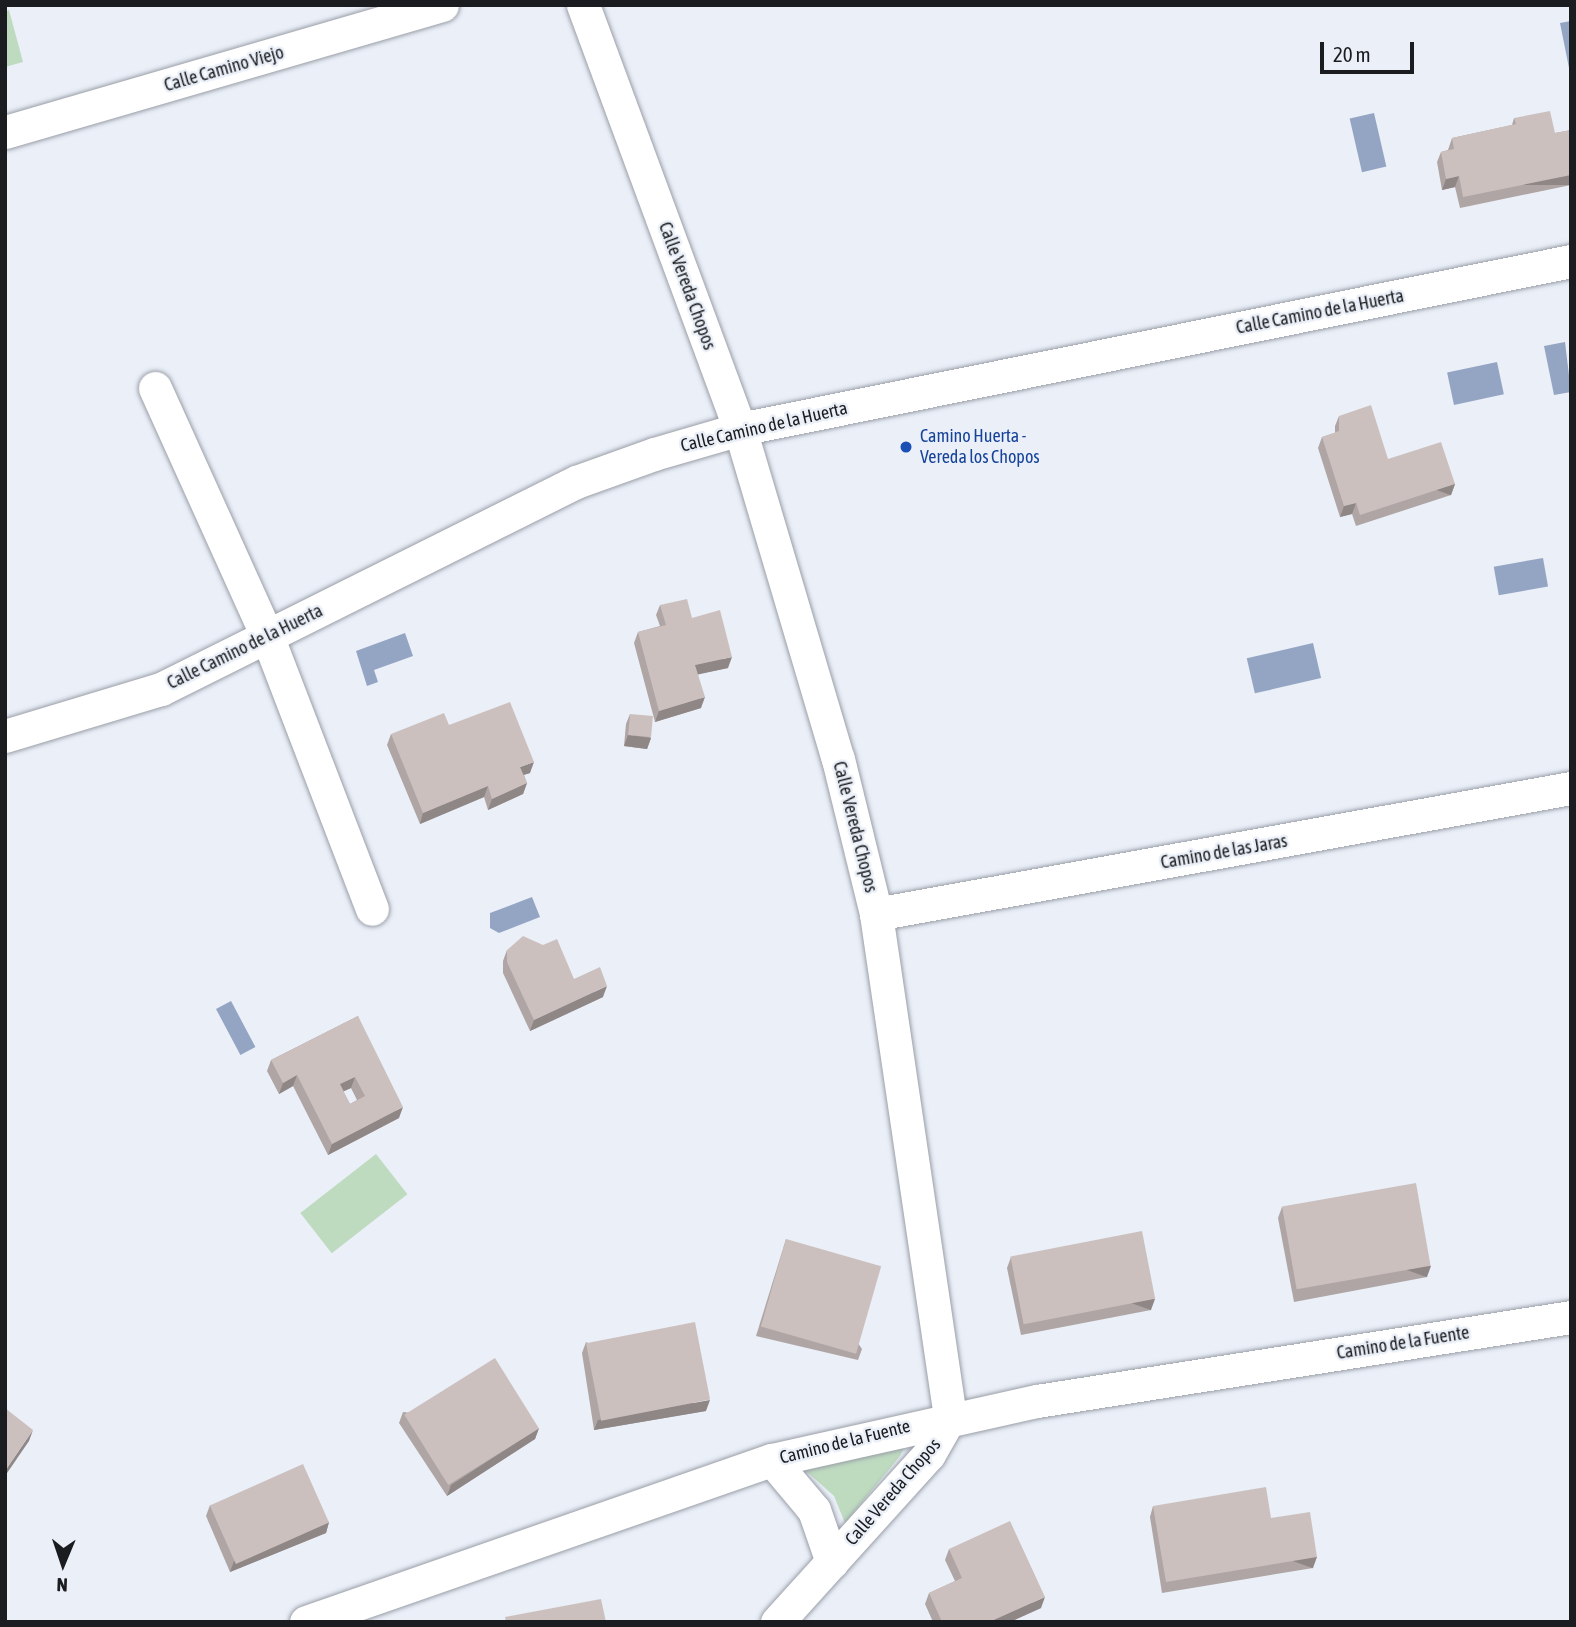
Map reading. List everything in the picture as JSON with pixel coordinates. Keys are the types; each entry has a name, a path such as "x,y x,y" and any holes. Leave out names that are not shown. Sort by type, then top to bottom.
{"street":[{"name":"Calle Camino Viejo","path":"5,132 442,5"},
{"name":"Calle Vereda Chopos","path":"583,5 740,429 838,760 876,914 950,1417 929,1454 777,1622"},
{"name":"Calle Camino de la Huerta","path":"5,736 161,689 268,638 576,482 740,429 1571,261"},
{"path":"155,388 268,638 372,909"},
{"name":"Camino de las Jaras","path":"876,914 1571,788"},
{"name":"Camino de la Fuente","path":"306,1622 772,1460 950,1417 1571,1317"},
{"path":"772,1460 814,1510 832,1562"}],"green space":[{"path":"9,10 23,62 5,67 5,12"},
{"path":"376,1154 407,1194 332,1253 300,1213"},
{"path":"908,1441 900,1456 845,1523 834,1496 805,1470"}],"water":[{"path":"1571,21 1571,78 1560,23"},
{"path":"1374,113 1386,167 1362,172 1350,119"},
{"path":"1565,342 1571,392 1554,395 1544,346"},
{"path":"1497,362 1504,394 1454,405 1447,373"},
{"path":"1543,558 1548,587 1499,595 1494,567"},
{"path":"405,633 413,656 374,670 378,682 367,686 356,651"},
{"path":"1313,643 1321,678 1255,693 1247,658"},
{"path":"532,897 540,917 499,933 490,928 490,913"},
{"path":"231,1001 255,1047 240,1055 216,1009"}],"building":[{"path":"1550,111 1555,133 1571,130 1571,175 1463,197 1459,176 1446,179 1441,152 1454,149 1452,138 1516,124 1514,118"},
{"path":"1371,405 1388,459 1441,442 1455,484 1360,515 1356,503 1344,506 1322,437 1339,431 1339,416"},
{"path":"687,599 692,618 720,610 732,657 695,665 705,697 659,711 638,632 666,625 660,605"},
{"path":"510,702 534,762 520,767 527,783 492,799 488,786 423,813 391,734 444,713 449,725"},
{"path":"630,714 653,716 651,737 628,735"},
{"path":"523,936 543,945 557,939 574,979 600,967 607,986 534,1020 507,962 507,950"},
{"path":"358,1016 403,1107 332,1144 297,1075 283,1083 271,1060","holes":["355,1077 365,1096 350,1104 340,1084"]},
{"path":"1416,1183 1431,1266 1297,1289 1282,1207"},
{"path":"1142,1231 1155,1299 1024,1324 1010,1257"},
{"path":"786,1239 881,1266 856,1354 761,1326"},
{"path":"695,1322 710,1400 601,1421 586,1343"},
{"path":"495,1358 539,1428 448,1485 404,1415"},
{"path":"5,1408 33,1430 5,1471"},
{"path":"303,1464 329,1522 236,1564 210,1505"},
{"path":"1266,1487 1271,1518 1310,1512 1317,1557 1166,1582 1153,1506"},
{"path":"1010,1521 1045,1597 989,1622 942,1622 929,1593 962,1578 949,1549"},
{"path":"601,1599 606,1622 506,1622 505,1617"}],"place":[{"name":"Camino Huerta - Vereda los Chopos","path":"906,447"}]}
